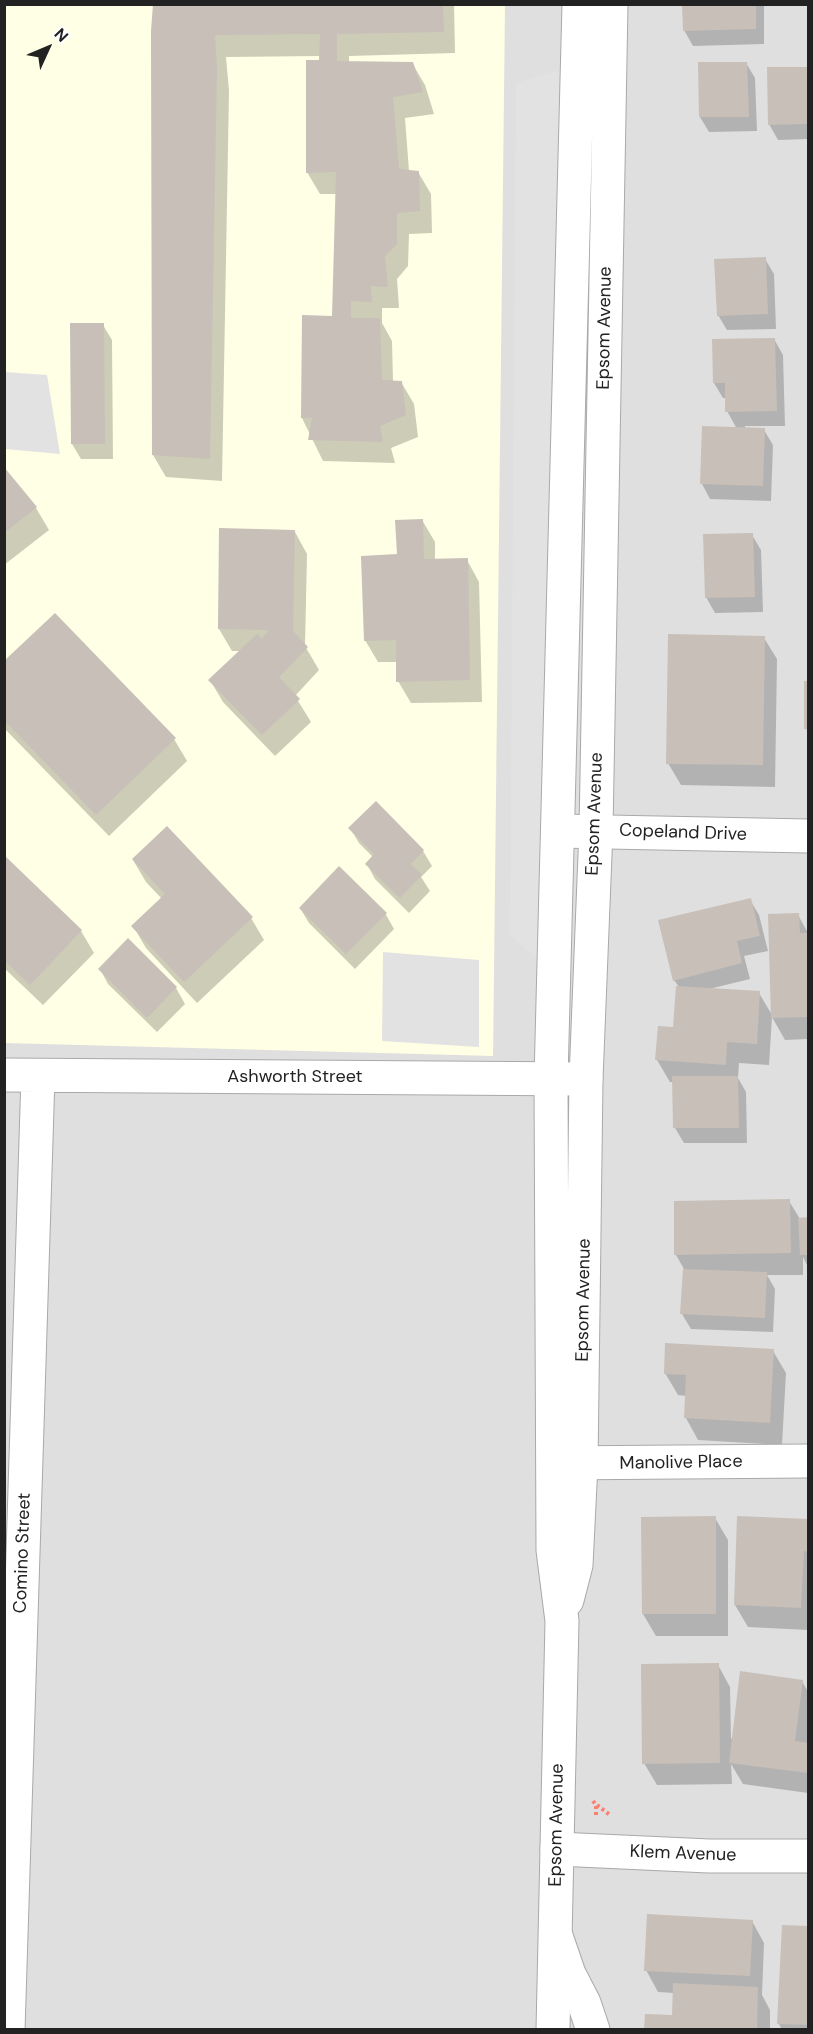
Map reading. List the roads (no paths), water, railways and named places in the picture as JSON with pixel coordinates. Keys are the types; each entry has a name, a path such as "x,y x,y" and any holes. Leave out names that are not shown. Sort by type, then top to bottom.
{"street":[{"name":"Epsom Avenue","path":"553,2030 561,1621 576,1565 568,1463 551,1078 579,4"},
{"name":"Epsom Avenue","path":"568,1463 596,830 611,4"},
{"name":"Copeland Drive","path":"558,831 808,836"},
{"name":"Ashworth Street","path":"4,1075 586,1079"},
{"name":"Comino Street","path":"8,2030 38,1076"},
{"name":"Manolive Place","path":"568,1463 808,1461"},
{"name":"Klem Avenue","path":"557,1849 709,1856 808,1856"},
{"path":"555,1931 569,1974 584,2003 593,2030"}]}
